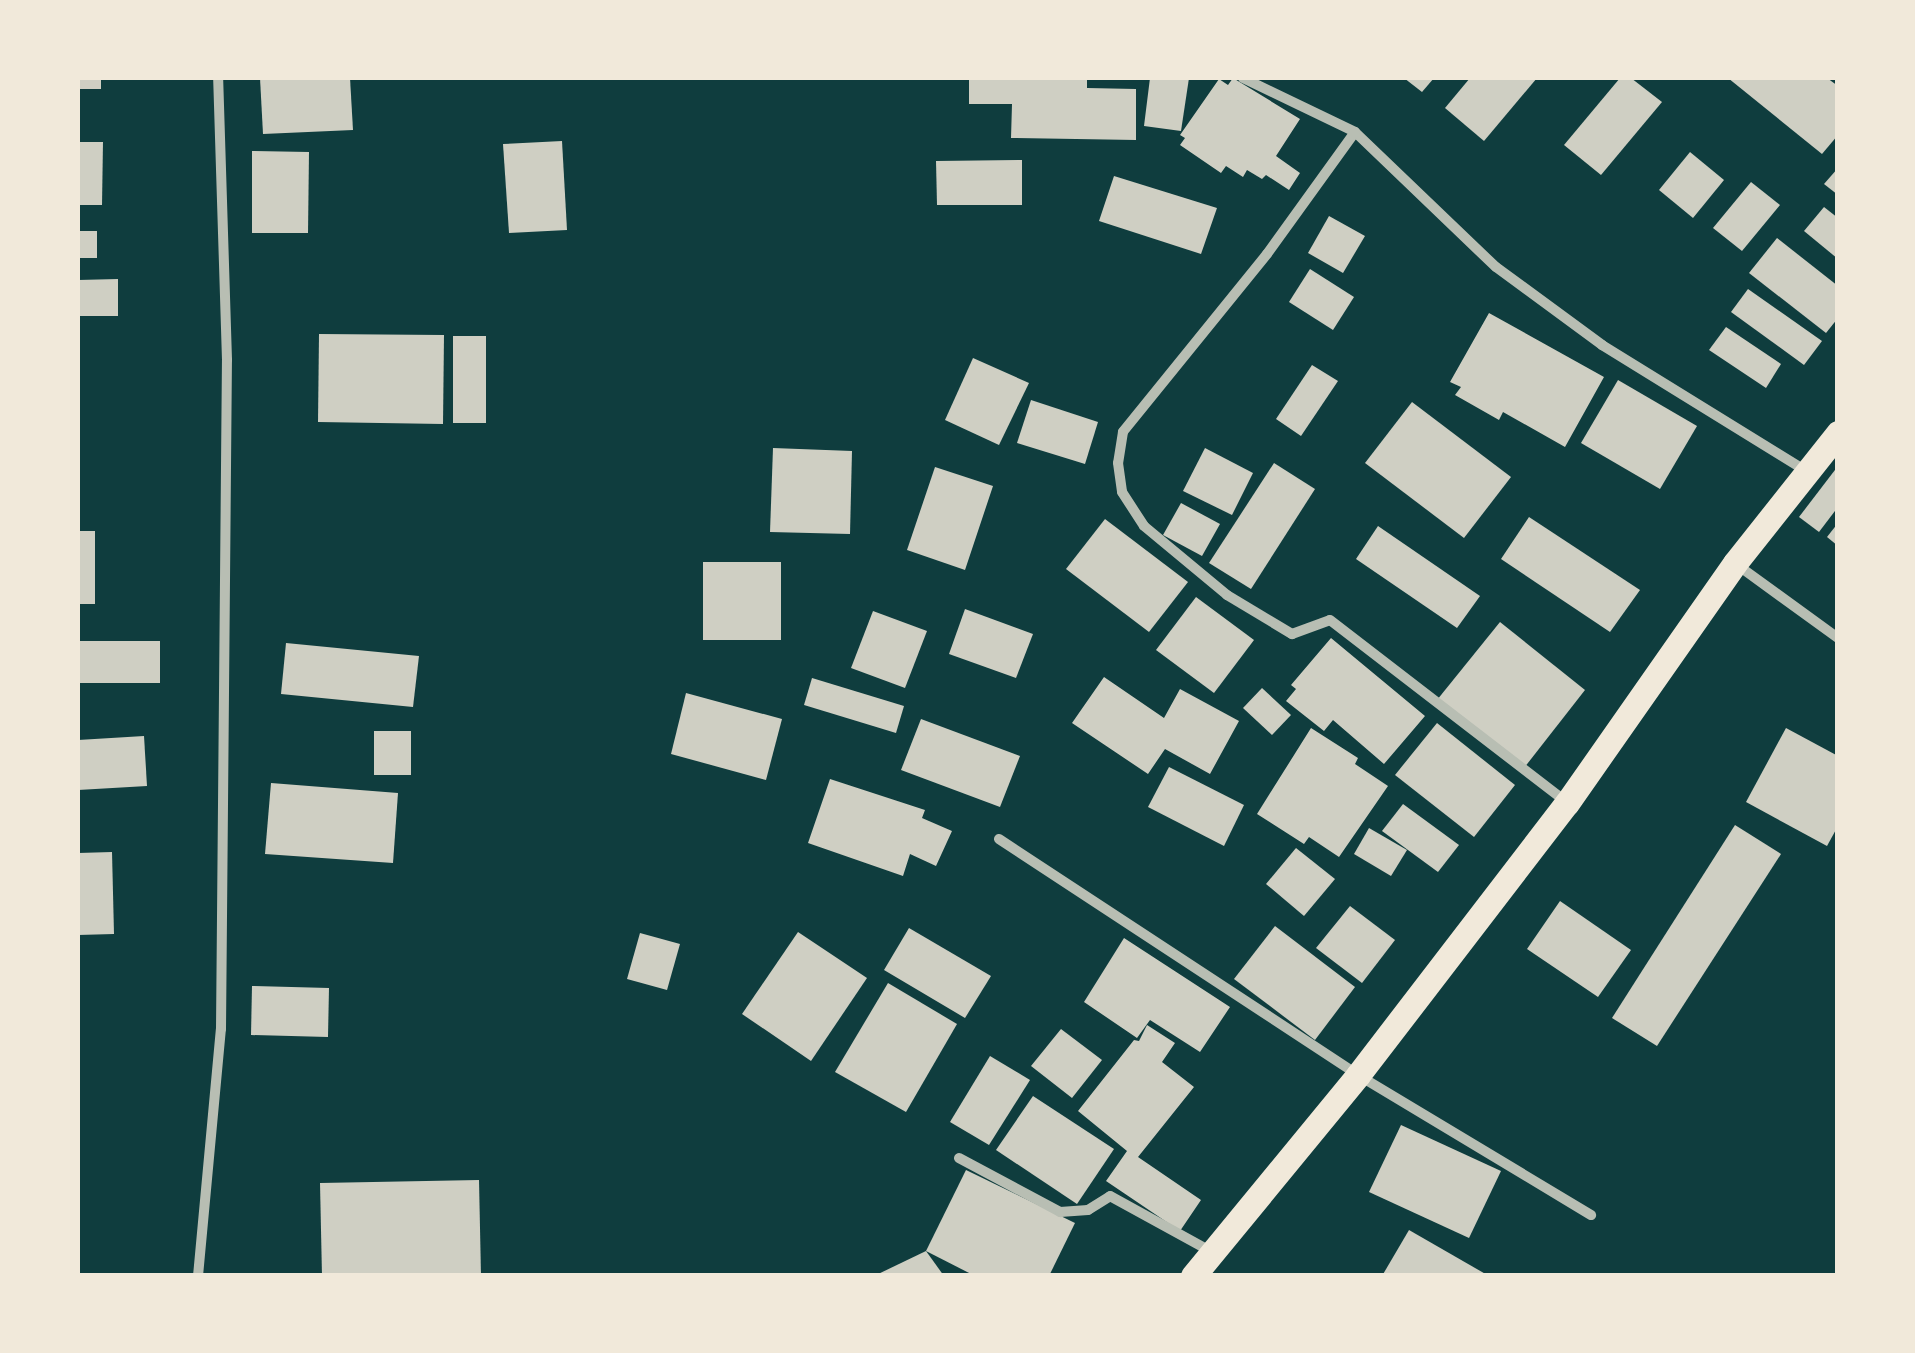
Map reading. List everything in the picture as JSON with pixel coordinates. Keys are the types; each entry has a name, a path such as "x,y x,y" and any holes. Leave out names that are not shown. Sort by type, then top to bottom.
{"main road":[{"path":"1193,1276 1358,1075 1567,803 1736,563 1838,433"}],"street":[{"path":"198,1276 222,1029 227,360 218,78"},
{"path":"1243,78 1355,132 1496,267 1602,345 1806,471"},
{"path":"1266,92 1274,78"},
{"path":"1355,132 1267,254 1123,432 1118,463 1122,492 1144,526 1227,595 1292,634 1330,620 1567,803"},
{"path":"1736,563 1838,638"},
{"path":"1000,839 1358,1075 1591,1215"},
{"path":"959,1158 1060,1212 1088,1210 1110,1196 1211,1252"}],"building":[{"path":"78,78 101,78 101,89 78,89"},
{"path":"260,78 350,78 353,130 263,134"},
{"path":"969,78 1087,78 1087,88 1136,89 1136,140 1011,138 1012,104 969,104"},
{"path":"1150,78 1189,78 1181,131 1144,126"},
{"path":"1233,78 1300,119 1276,156 1300,173 1289,190 1266,175 1262,179 1247,170 1243,177 1226,166 1221,173 1180,145 1185,138 1180,135 1219,79 1228,85"},
{"path":"1404,78 1434,78 1422,92"},
{"path":"1470,78 1537,78 1484,141 1445,108"},
{"path":"1620,78 1631,78 1662,102 1601,175 1564,145"},
{"path":"1728,78 1827,78 1838,86 1838,135 1822,154"},
{"path":"562,141 567,230 509,233 503,144"},
{"path":"78,142 103,142 102,205 78,205"},
{"path":"252,151 309,152 308,233 252,233"},
{"path":"1690,152 1724,180 1693,218 1659,190"},
{"path":"1022,160 1022,205 937,205 936,161"},
{"path":"1838,168 1838,195 1824,184"},
{"path":"1114,176 1217,208 1201,254 1099,221"},
{"path":"1751,182 1780,205 1742,251 1713,228"},
{"path":"1824,207 1838,218 1838,259 1804,231"},
{"path":"1329,216 1365,236 1343,273 1308,253"},
{"path":"78,231 97,231 97,258 78,258"},
{"path":"1777,238 1838,286 1838,318 1826,333 1749,273"},
{"path":"1310,269 1354,297 1333,330 1289,302"},
{"path":"118,279 118,316 78,316 78,280"},
{"path":"1748,289 1822,341 1804,365 1731,312"},
{"path":"1489,313 1604,377 1565,447 1503,412 1499,420 1455,395 1461,387 1450,382"},
{"path":"1726,327 1781,364 1766,388 1709,350"},
{"path":"319,334 444,335 443,424 318,422"},
{"path":"453,336 486,336 486,423 453,423"},
{"path":"973,358 1029,383 999,445 945,420"},
{"path":"1312,365 1338,381 1301,436 1276,419"},
{"path":"1618,380 1697,426 1660,489 1581,443"},
{"path":"1031,400 1098,422 1085,464 1017,443"},
{"path":"1412,402 1511,477 1464,538 1365,463"},
{"path":"773,448 852,451 850,534 770,532"},
{"path":"1205,448 1253,473 1232,515 1183,491"},
{"path":"1274,463 1315,489 1251,589 1209,563"},
{"path":"1838,466 1838,507 1819,532 1799,517"},
{"path":"935,467 993,486 965,570 907,550"},
{"path":"1181,503 1220,524 1202,556 1163,535"},
{"path":"1529,517 1640,590 1610,632 1501,559"},
{"path":"1105,519 1188,582 1149,632 1066,569"},
{"path":"1838,523 1838,546 1827,537"},
{"path":"1378,526 1480,596 1457,628 1356,559"},
{"path":"78,531 95,531 95,604 78,604"},
{"path":"703,562 781,562 781,640 703,640"},
{"path":"1196,597 1254,640 1214,693 1156,650"},
{"path":"965,609 1033,634 1016,678 949,654"},
{"path":"873,611 927,631 905,688 851,668"},
{"path":"1500,622 1585,690 1524,768 1437,700"},
{"path":"1331,638 1425,716 1384,764 1333,720 1324,731 1286,701 1296,689 1291,685"},
{"path":"78,641 160,641 160,683 78,683"},
{"path":"286,643 419,656 413,707 281,694"},
{"path":"1104,677 1164,718 1180,689 1239,721 1210,774 1165,749 1148,774 1072,723"},
{"path":"812,678 904,706 896,733 804,705"},
{"path":"1262,688 1291,715 1272,735 1243,708"},
{"path":"686,693 782,719 766,780 671,754"},
{"path":"921,719 1020,756 1000,807 901,770"},
{"path":"1437,723 1515,785 1474,837 1395,775"},
{"path":"1311,728 1358,758 1355,764 1388,786 1339,857 1309,837 1304,844 1257,814"},
{"path":"1786,728 1838,756 1838,826 1827,846 1746,802"},
{"path":"374,731 411,731 411,775 374,775"},
{"path":"144,736 147,786 78,790 78,740"},
{"path":"1169,767 1244,805 1224,846 1148,807"},
{"path":"830,779 925,810 922,818 952,831 936,866 910,854 903,876 808,843"},
{"path":"271,783 398,793 393,863 265,854"},
{"path":"1403,804 1459,845 1438,872 1382,831"},
{"path":"1735,825 1781,854 1657,1046 1612,1018"},
{"path":"1369,828 1407,850 1391,876 1354,854"},
{"path":"1296,848 1335,879 1304,916 1266,884"},
{"path":"112,852 114,934 78,935 78,853"},
{"path":"1560,901 1631,950 1598,997 1527,949"},
{"path":"1350,906 1395,940 1362,983 1316,948"},
{"path":"1275,926 1355,987 1315,1040 1234,979"},
{"path":"909,928 991,976 965,1018 884,970"},
{"path":"798,932 867,978 811,1061 742,1014"},
{"path":"640,933 680,944 667,990 627,979"},
{"path":"1124,938 1230,1007 1200,1052 1150,1020 1137,1038 1084,1002"},
{"path":"888,983 957,1024 906,1112 835,1072"},
{"path":"252,986 329,988 328,1037 251,1035"},
{"path":"1147,1025 1175,1043 1162,1062 1194,1087 1138,1157 1201,1200 1180,1231 1106,1181 1127,1151 1078,1111 1134,1040 1139,1041"},
{"path":"1061,1029 1102,1060 1072,1098 1031,1066"},
{"path":"990,1056 1030,1080 989,1145 950,1122"},
{"path":"1033,1096 1114,1149 1077,1204 996,1150"},
{"path":"1401,1125 1501,1171 1469,1238 1369,1192"},
{"path":"966,1170 1075,1223 1049,1276 975,1276 926,1251"},
{"path":"479,1180 481,1276 322,1276 320,1183"},
{"path":"1409,1230 1489,1276 1382,1276"},
{"path":"926,1251 944,1276 874,1276"}]}
